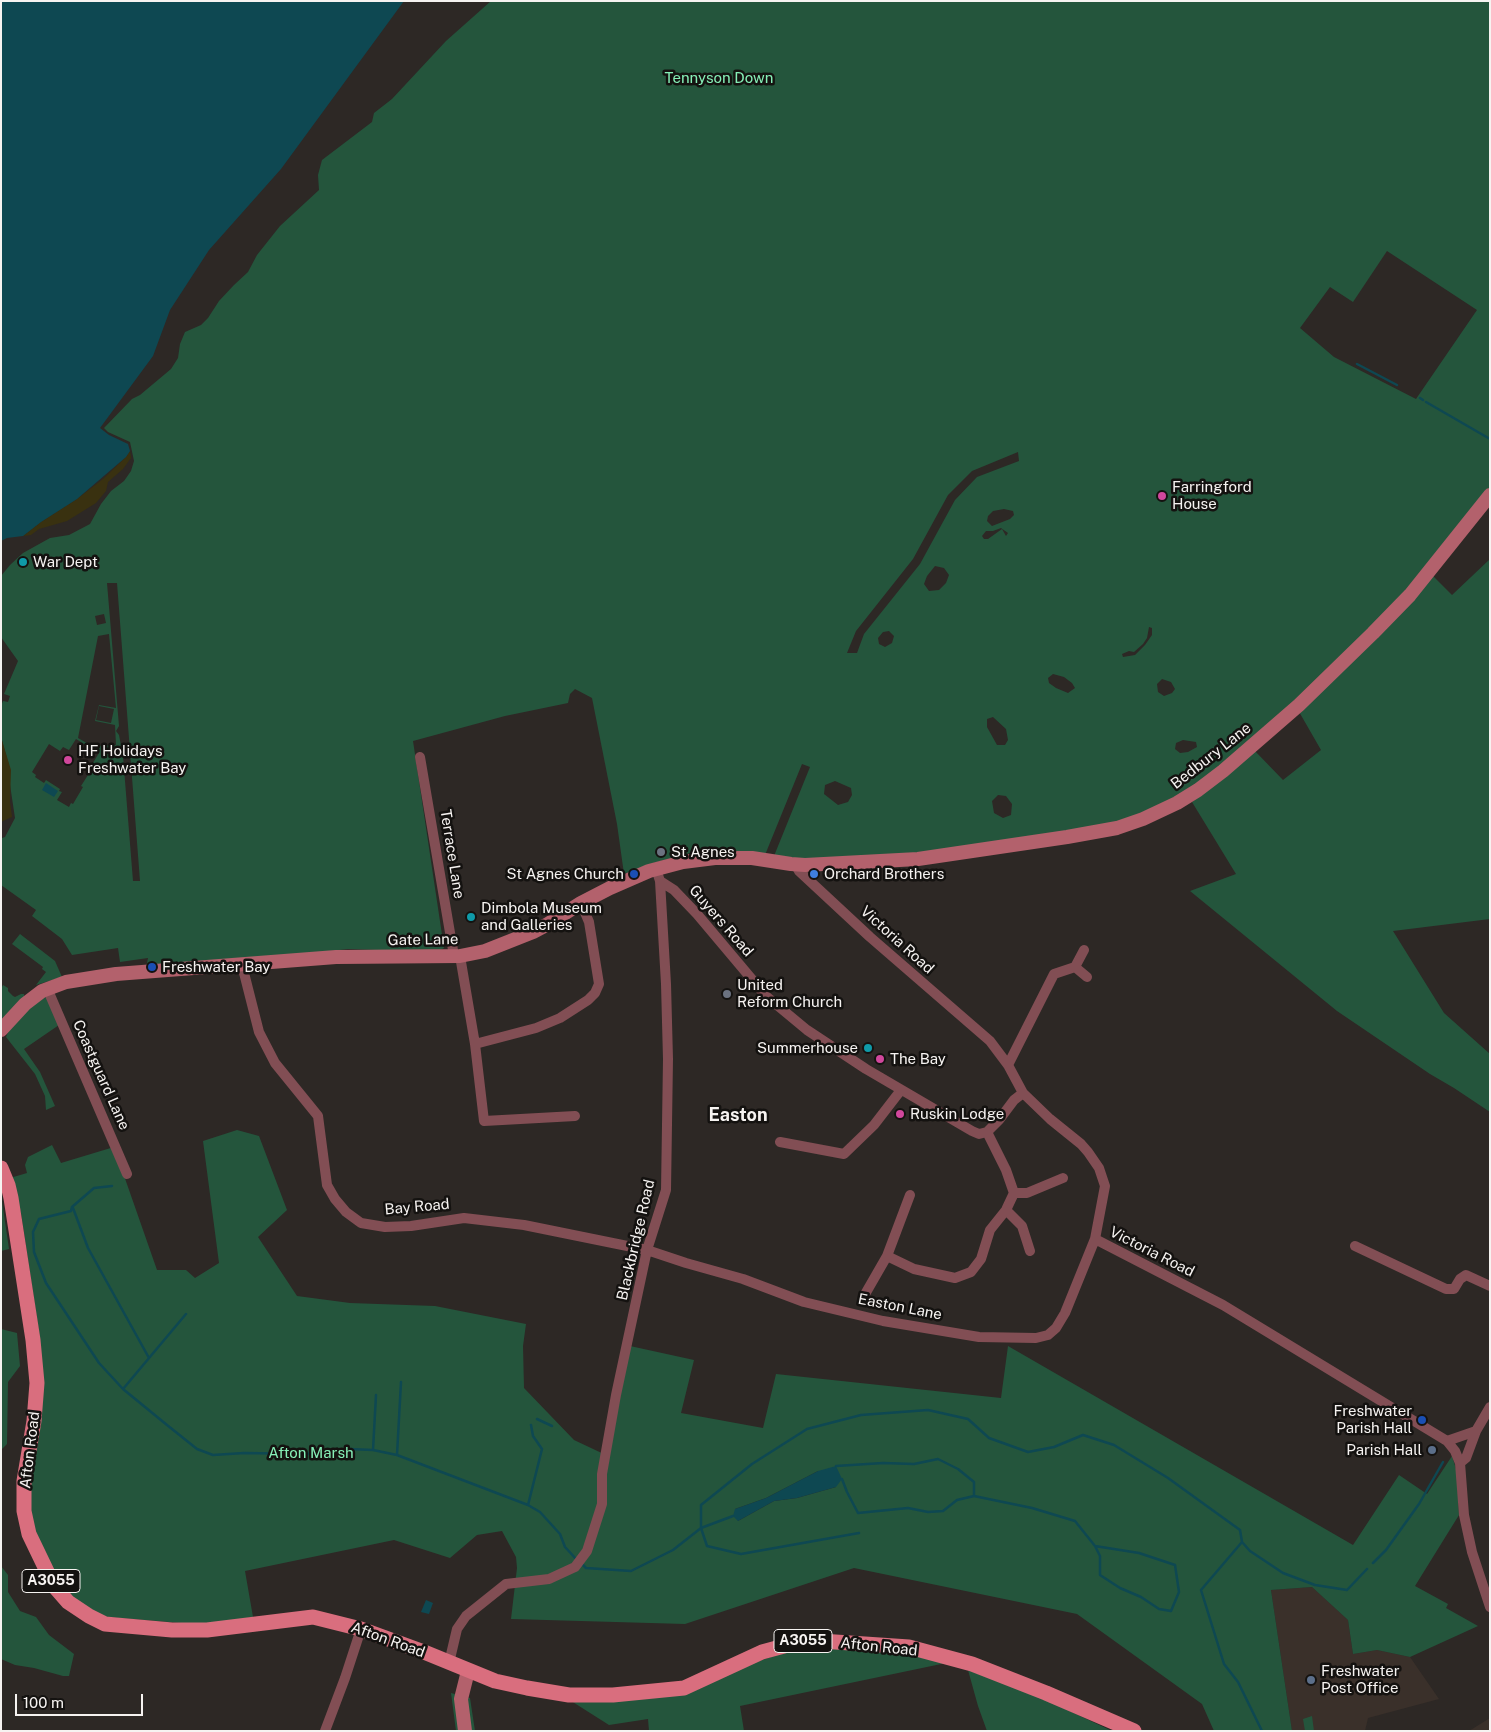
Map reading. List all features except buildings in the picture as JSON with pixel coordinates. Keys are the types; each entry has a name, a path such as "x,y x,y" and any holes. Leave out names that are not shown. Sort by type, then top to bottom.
{"main road":[{"name":"Afton Road","path":"1,1168 11,1198 33,1340 37,1383 34,1421 24,1481 24,1511 29,1534 54,1586 68,1602 105,1624 172,1630 207,1630 314,1617 361,1629 495,1681 570,1694 613,1695 684,1688 762,1652 806,1640 909,1647 972,1664 1134,1731"}],"street":[{"name":"Bedbury Lane","path":"795,864 918,859 1036,842 1117,828 1143,819 1176,803 1217,776 1266,734 1374,633 1433,568 1490,495"},
{"name":"Terrace Lane","path":"420,757 475,1044 484,1121 575,1116"},
{"name":"Gate Lane","path":"1,1030 34,996 47,988 66,982 116,974 336,957 457,956 485,951 516,940 610,888 658,875 683,862 722,858 752,858 795,864"},
{"name":"Victoria Road","path":"795,864 799,871 863,930 990,1041 1008,1065 1023,1093 1088,1152 1099,1168 1105,1186 1095,1239 1223,1305 1447,1441 1455,1451 1460,1466"},
{"name":"Guyers Road","path":"658,875 697,914 766,996 807,1030 900,1090 972,1131 979,1134 987,1132"},
{"name":"Blackbridge Road","path":"449,1663 457,1629 466,1616 506,1584 549,1579 575,1567 585,1554 602,1504 602,1474 607,1446 647,1250 666,1190 666,984 658,875"},
{"path":"475,1044 536,1028 560,1018 588,1000 595,993 599,984 598,975 589,922 580,903"},
{"path":"1008,1065 1054,974 1075,967 1084,950"},
{"name":"Bay Road","path":"242,965 259,1032 275,1063 318,1116 327,1185 335,1199 346,1212 361,1223 411,1226 464,1218 524,1225 647,1250"},
{"path":"1075,967 1087,976"},
{"name":"Coastguard Lane","path":"47,988 127,1174"},
{"path":"780,1142 844,1154 874,1126 900,1090"},
{"path":"887,1256 914,1269 955,1278 970,1272 981,1259 990,1230 1006,1210 1014,1193 1006,1170 987,1132 1014,1100 1023,1093"},
{"path":"1014,1193 1027,1193 1063,1178"},
{"path":"864,1296 887,1256 910,1196"},
{"path":"1006,1210 1022,1226 1030,1251"},
{"name":"Easton Lane","path":"647,1250 686,1264 743,1279 804,1302 883,1321 978,1337 1036,1338 1048,1334 1056,1328 1065,1313 1095,1239"},
{"path":"1355,1246 1446,1289 1454,1289 1460,1279 1466,1275 1490,1286"},
{"path":"1490,1407 1476,1431 1466,1458 1460,1466 1464,1515 1472,1552 1490,1607"},
{"path":"1447,1441 1476,1431"},
{"path":"323,1729 345,1678 361,1629"},
{"path":"465,1731 461,1699 468,1671"}],"shaded area":[{"path":"1312,1587 1348,1620 1353,1654 1377,1650 1410,1657 1439,1699 1368,1718 1365,1731 1292,1731 1271,1590"},
{"path":"1490,1718 1490,1731 1469,1731"}],"green space":[{"name":"Tennyson Down","path":"491,1 1490,1 1490,489 1426,569 1298,703 1176,801 1115,825 915,857 795,862 774,856 810,767 802,764 765,855 736,851 698,851 650,864 624,874 617,824 592,698 575,689 570,694 568,703 505,716 413,741 444,948 437,952 348,949 250,960 146,968 148,958 120,962 118,948 72,955 62,939 32,916 36,910 1,885 2,838 5,837 15,818 9,778 10,770 1,737 1,706 3,701 8,702 10,696 4,694 18,661 1,637 1,576 23,553 50,538 69,535 90,524 111,491 124,481 131,471 134,461 130,442 108,432 104,428 132,399 140,395 171,369 178,358 180,344 185,332 201,325 208,318 219,301 248,272 257,255 280,226 319,190 318,175 322,160 372,122 374,113 392,99 446,41","holes":["1387,251 1477,310 1416,399 1334,357 1300,328 1330,287 1353,302","1018,452 1019,461 977,477 955,500 920,564 864,634 857,653 847,653 856,631 913,559 948,495 972,471","1004,509 1013,511 1014,515 1010,519 992,526 987,521 988,516 993,511","1001,528 1008,533 1006,536 1002,529 988,539 984,539 982,536 986,531","935,566 944,568 949,575 946,583 939,590 929,591 924,584 927,576","107,583 117,583 140,881 133,881 123,756 119,735 116,731 119,726","104,614 106,623 97,625 95,616","1149,627 1152,628 1152,635 1135,655 1123,657 1122,654 1129,651 1134,652 1147,638","889,631 894,636 892,643 885,647 879,644 878,638 883,632","109,634 116,708 99,705 95,721 115,725 116,745 92,746 78,738 98,636","1053,674 1064,677 1075,688 1068,693 1049,683 1048,678","1162,679 1171,682 1175,689 1172,693 1164,696 1158,692 1157,684","99,706 114,709 111,723 96,720","993,717 1006,729 1008,740 1005,745 997,745 987,727 987,719","76,739 99,753 86,774 88,775 81,786 83,787 73,804 71,803 69,807 57,800 62,792 59,791 60,789 46,780 44,783 35,777 36,775 32,772 49,744 60,751 63,747 69,750","1183,740 1196,742 1197,747 1188,752 1180,753 1175,749 1176,743","835,781 851,788 852,795 848,802 838,805 824,794 825,785","998,795 1006,796 1012,804 1011,815 1003,818 994,813 992,801"]},
{"path":"1490,559 1490,919 1393,931 1444,1013 1490,1054 1490,1112 1337,1011 1190,891 1236,874 1192,802 1225,777 1254,750 1283,780 1321,750 1298,710 1431,574 1452,595"},
{"path":"20,934 55,961 62,977 36,985 46,972 42,969 43,967 12,944"},
{"path":"3,985 15,997 24,994 24,1000 1,1021 1,989"},
{"path":"46,996 59,1025 24,1049 40,1072 55,1106 46,1110 45,1096 35,1074 6,1037 10,1028 37,1001"},
{"name":"Afton Marsh","path":"237,1130 259,1136 287,1210 258,1237 297,1296 350,1303 435,1306 526,1324 523,1346 524,1388 574,1440 608,1456 630,1346 694,1360 681,1413 763,1428 776,1374 1001,1398 1008,1346 1353,1545 1399,1475 1427,1494 1452,1456 1457,1472 1459,1515 1415,1586 1448,1604 1446,1608 1478,1626 1410,1657 1377,1650 1353,1654 1348,1620 1312,1587 1271,1590 1292,1731 1214,1731 1202,1704 1077,1614 854,1568 685,1624 511,1619 517,1568 516,1557 502,1531 477,1535 450,1558 394,1540 245,1571 253,1617 206,1625 107,1617 91,1611 60,1585 36,1535 29,1513 40,1339 21,1213 10,1178 27,1173 25,1165 28,1157 52,1145 61,1163 114,1147 157,1270 186,1270 195,1278 219,1263 203,1141","holes":["818,1471 836,1487 797,1498 774,1501 738,1521 735,1509 766,1498"]},
{"path":"1,1194 9,1249 1,1251"},
{"path":"1,1329 17,1333 20,1366 8,1382 7,1444 1,1450"},
{"path":"1,1566 8,1575 8,1592 20,1611 36,1617 49,1635 74,1654 69,1676 15,1665 1,1659"},
{"path":"809,1645 907,1650 946,1663 740,1706 744,1731 649,1731 648,1719 609,1725 568,1699 612,1699 765,1659"},
{"path":"968,1670 1042,1698 1112,1731 987,1731"},
{"path":"451,1693 470,1698 475,1731 456,1731"},
{"path":"1312,1716 1314,1731 1305,1731 1303,1719"}],"sand":[{"path":"130,451 131,458 123,469 108,482 106,491 96,503 67,521 39,529 31,535 23,536 103,479"},
{"path":"1,737 11,770 10,802 12,817 1,822"}],"water":[{"path":"1,1 404,1 281,169 209,250 170,310 153,356 100,428 109,435 128,444 130,451 126,457 77,499 23,536 7,538 1,541"},
{"path":"46,783 58,791 54,797 42,790"},
{"path":"836,1466 842,1479 836,1487 797,1498 774,1501 738,1521 733,1516 735,1509 766,1498 818,1471"},
{"path":"426,1600 433,1603 429,1614 421,1612"}],"waterway":[{"path":"1357,364 1397,385"},
{"path":"1426,402 1490,439"},
{"path":"112,1186 94,1188 72,1207 71,1211 39,1219 33,1232 34,1252 46,1283 99,1363 123,1389 167,1425 197,1449 213,1455 244,1453 306,1454 349,1449 373,1450 397,1455 528,1505 540,1512 560,1534 565,1547 577,1560"},
{"path":"73,1208 88,1248 149,1358"},
{"path":"123,1389 186,1314"},
{"path":"397,1455 401,1382"},
{"path":"373,1450 376,1395"},
{"path":"859,1533 741,1554 707,1546 701,1528 701,1505 752,1464 807,1429 861,1415 928,1410 968,1419 989,1438 1028,1452 1054,1447 1083,1435 1114,1445 1168,1478 1240,1530 1242,1542 1201,1590 1224,1664 1238,1682 1262,1731"},
{"path":"537,1419 552,1426"},
{"path":"528,1505 542,1449 533,1436 531,1425"},
{"path":"836,1466 883,1463 914,1464 938,1459 958,1469 974,1482 974,1496"},
{"path":"1373,1563 1386,1550 1419,1504 1443,1462"},
{"path":"842,1479 858,1513 908,1508 928,1512 943,1511 957,1500 974,1496 1032,1508 1075,1521 1095,1546 1139,1553 1175,1565 1179,1592 1171,1611 1159,1609 1100,1575 1100,1556 1095,1546"},
{"path":"581,1563 586,1568 631,1571 673,1550 701,1528 733,1516"},
{"path":"1242,1542 1250,1551 1283,1573 1315,1585 1347,1590 1367,1569"}],"place":[{"name":"Farringford House","path":"1162,496"},
{"name":"War Dept","path":"23,562"},
{"name":"HF Holidays Freshwater Bay","path":"68,760"},
{"name":"St Agnes","path":"661,852"},
{"name":"St Agnes Church","path":"634,874"},
{"name":"Orchard Brothers","path":"814,874"},
{"name":"Dimbola Museum and Galleries","path":"471,917"},
{"name":"Freshwater Bay","path":"152,967"},
{"name":"United Reform Church","path":"727,994"},
{"name":"Summerhouse","path":"868,1048"},
{"name":"The Bay","path":"880,1059"},
{"name":"Ruskin Lodge","path":"900,1114"},
{"name":"Freshwater Parish Hall","path":"1422,1420"},
{"name":"Parish Hall","path":"1432,1450"},
{"name":"Freshwater Post Office","path":"1311,1680"}],"district":[{"name":"Easton","path":"738,1115"}]}
